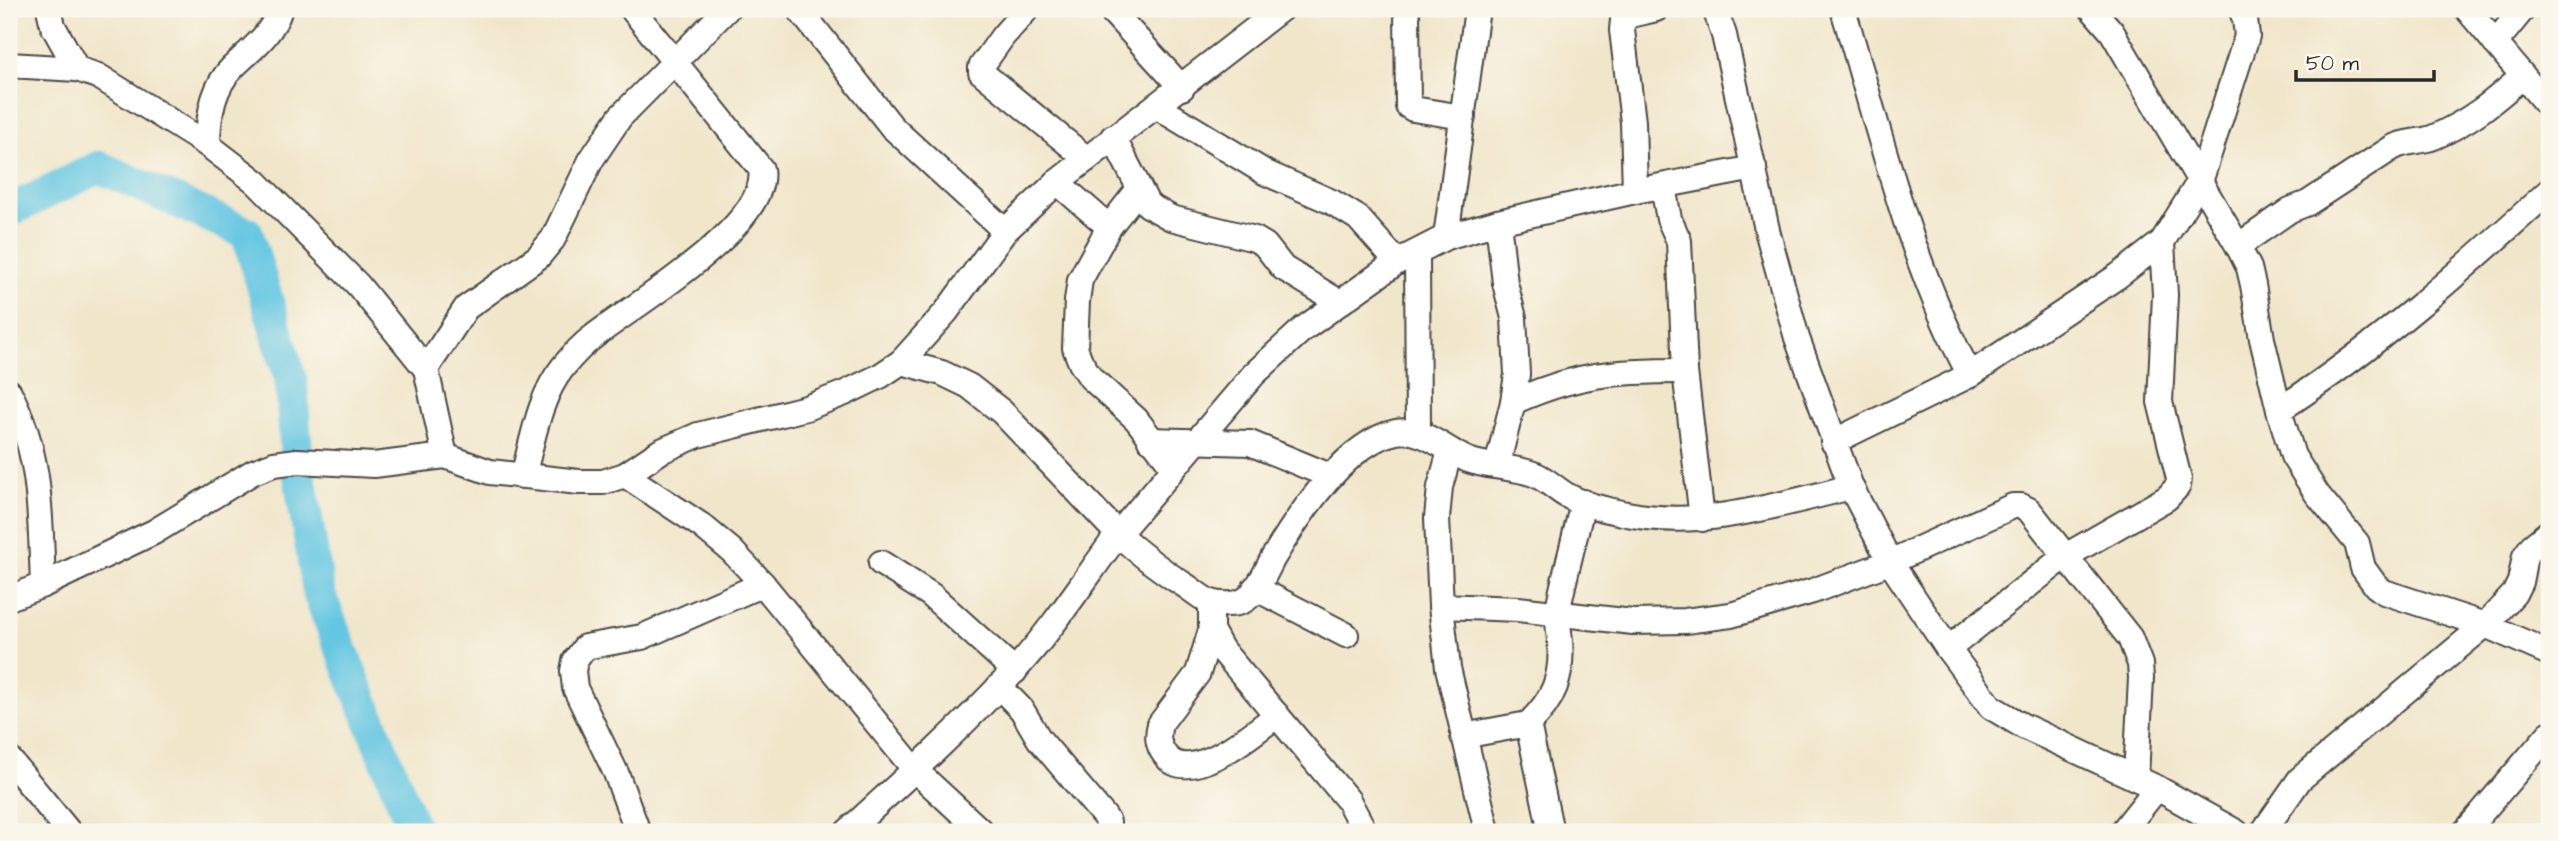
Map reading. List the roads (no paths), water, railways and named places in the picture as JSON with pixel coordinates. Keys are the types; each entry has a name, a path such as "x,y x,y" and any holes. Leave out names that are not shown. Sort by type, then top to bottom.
{"street":[{"path":"49,9 53,26 77,69"},
{"path":"208,145 208,118 214,99 229,70 260,43 280,9"},
{"path":"523,476 547,395 562,369 594,336 646,300 730,233 748,211 760,190 761,169 632,9"},
{"path":"426,369 466,308 538,257 553,239 591,160 620,117 727,9"},
{"path":"1027,9 1003,36 981,67 981,72 1087,159"},
{"path":"1110,9 1182,88"},
{"path":"9,598 43,585 155,532 253,472 274,464 297,460 374,465 445,456 490,472 579,482 603,482 625,475 661,451 698,435 806,408 880,376 901,362 946,312 1005,232 1057,182 1281,9"},
{"path":"1408,9 1408,106 1462,117"},
{"path":"1446,237 1477,9"},
{"path":"1635,191 1633,122 1623,20 1626,16 1656,9"},
{"path":"1715,9 1724,36 1768,234 1797,338 1833,442 1852,487 1890,562 1948,649 1991,707 2023,726 2147,783 2236,832"},
{"path":"1843,9 1914,243 1934,299 1970,375"},
{"path":"2092,9 2112,32 2201,180 2249,268 2262,339 2279,410 2294,456 2317,494 2357,543 2363,568 2384,592 2485,625 2549,653"},
{"path":"1833,442 1970,375 2118,276 2162,242 2201,180 2247,36 2241,9"},
{"path":"2467,9 2549,107"},
{"path":"2496,43 2523,9"},
{"path":"809,13 892,127 1005,232"},
{"path":"9,65 77,69 98,76 208,145 256,182 358,285 426,369 445,456"},
{"path":"2238,246 2290,210 2308,203 2392,148 2404,142 2423,141 2476,117 2523,76"},
{"path":"1156,106 1266,173 1332,202 1358,218 1407,257 1418,432"},
{"path":"1113,137 1148,205 1171,218 1255,239 1265,245 1283,268 1339,302"},
{"path":"847,832 915,770 1007,678 1053,624 1118,534 1254,374 1303,329 1339,302 1407,257 1446,237 1498,222 1635,191 1754,168"},
{"path":"1057,182 1109,227"},
{"path":"1663,187 1669,219 1679,241 1685,371 1702,519"},
{"path":"1139,189 1109,227 1080,280 1076,348 1081,363 1091,378 1136,419 1174,468"},
{"path":"2279,410 2368,349 2549,191"},
{"path":"1497,466 1517,374 1517,341 1505,283 1498,222"},
{"path":"1948,649 2064,557 2167,498 2178,486 2179,479 2160,402 2165,295 2162,242"},
{"path":"901,362 942,373 969,386 1002,412 1118,534 1162,572 1211,603 1244,601 1255,588 1282,542 1330,476 1363,445 1386,434 1400,431 1418,432 1471,461 1538,476 1567,496 1583,502 1657,520 1702,519 1758,510 1852,487"},
{"path":"1513,402 1545,387 1591,375 1630,371 1685,371"},
{"path":"9,392 19,411 32,449 39,485 43,585"},
{"path":"1150,440 1250,443 1330,476"},
{"path":"1450,451 1440,487 1437,518 1441,606 1448,668 1487,831"},
{"path":"625,475 702,526 732,551 763,583 915,770 982,832"},
{"path":"1463,736 1528,724 1551,698 1559,680 1562,659 1558,613 1583,502"},
{"path":"1441,606 1558,613 1633,622 1685,621 1731,615 1813,591 1890,562 2013,506 2021,506 2029,510 2121,625 2130,638 2140,664 2147,783 2122,832"},
{"path":"2263,832 2300,779 2485,625 2514,594 2525,556 2532,546 2549,532"},
{"path":"881,563 931,595 1007,678 1039,739 1104,816 1108,822 1108,832"},
{"path":"638,832 616,773 575,688 575,661 585,647 642,637 763,583"},
{"path":"1255,588 1346,635"},
{"path":"1211,603 1211,630 1198,673 1160,724 1159,746 1168,758 1183,766 1195,765 1233,747 1277,715"},
{"path":"1211,630 1222,650 1348,800 1365,832"},
{"path":"1528,724 1551,832"},
{"path":"2465,832 2549,734"},
{"path":"9,759 69,832"}],"waterway":[{"path":"9,211 99,167 247,233 291,380 297,461 319,594 415,832"}]}
